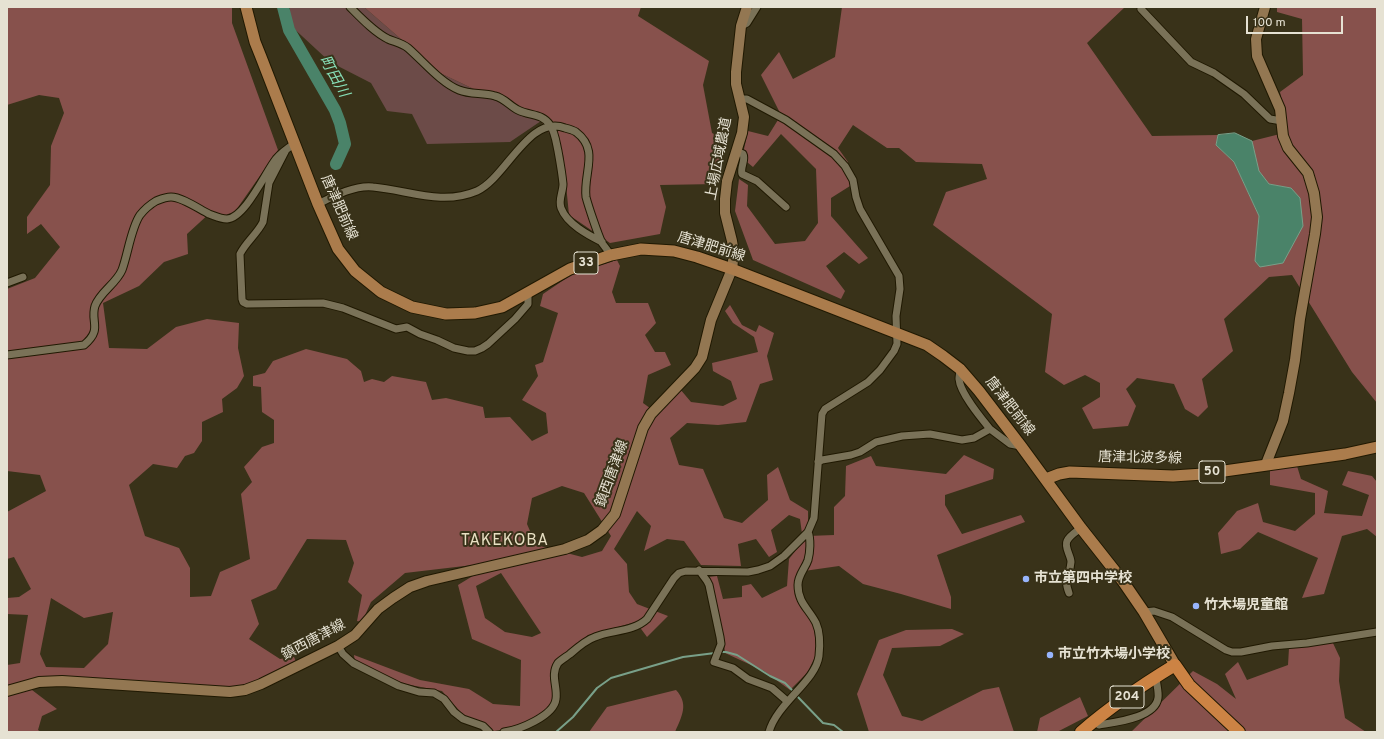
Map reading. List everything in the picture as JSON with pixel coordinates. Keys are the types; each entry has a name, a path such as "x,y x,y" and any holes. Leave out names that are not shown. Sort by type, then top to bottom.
{"highway":[{"name":"204","path":"1080,732 1156,676 1175,665"},
{"path":"1175,665 1189,685 1239,732"}],"main road":[{"name":"唐津肥前線","path":"246,7 255,42 290,147 338,249 355,271 381,292 412,307 446,314 475,313 502,306 570,269 611,255 641,249 674,251 732,269 927,345 960,369 979,391 1046,479 1080,528 1122,580 1144,612 1175,665"},
{"name":"上場広域農道","path":"732,269 734,253 725,213 725,199 727,181 742,133 744,117 736,84 736,72 741,26 748,7"},
{"path":"1265,7 1256,39 1257,56 1280,109 1283,136 1288,148 1308,173 1314,193 1317,217 1316,234 1300,319 1289,393 1282,421 1266,464"},
{"name":"鎮西唐津線","path":"7,691 39,682 62,681 230,692 245,690 261,684 338,646 356,635 378,609 410,587 427,581 565,549 588,540 602,530 615,514 643,428 651,414 695,368 702,357 711,320 732,269"},
{"name":"唐津北波多線","path":"1046,479 1070,472 1173,476 1202,474 1345,454 1377,447"}],"street":[{"path":"350,7 376,31 388,39 402,43 447,84 470,94 494,95 519,110 544,118 554,132 562,170 563,186 560,200 561,208 580,230 602,242"},
{"path":"741,26 747,24 757,7"},
{"path":"1141,9 1191,62 1214,73 1244,94 1270,119 1282,121"},
{"path":"504,732 519,729 549,712 554,707 556,700 555,671 558,663 587,640 596,636 635,627 641,624 647,619 674,578 679,573 699,570 748,572 758,570 776,562 808,532 814,518 822,414 825,409 868,382 880,370 894,351 897,344 896,316 900,289 899,276 860,209 853,180 845,166 834,154 786,120 747,99 740,99"},
{"path":"318,204 348,191 361,187 372,186 416,195 448,197 465,195 479,190 497,176 530,137 550,125 559,125 576,132 584,140 589,150 590,160 585,186 586,198 602,242 611,255"},
{"path":"290,147 269,183 263,222 242,249 240,254 243,302 247,304 323,303 343,308 396,329 407,327 454,348 468,351 482,348 515,319 528,304 528,292"},
{"path":"7,355 84,345 91,339 95,326 94,308 97,300 113,283 122,270 140,215 152,203 164,198 172,197 184,201 219,218 227,219 233,217 239,213 254,193 276,159 290,147"},
{"path":"736,151 743,154 744,157 741,169 742,174 757,181 786,207"},
{"path":"7,283 24,277"},
{"path":"960,369 959,380 980,418 990,429 1010,444 1021,446"},
{"path":"818,462 851,455 860,452 876,442 902,436 930,434 962,440 974,438 990,429"},
{"path":"1068,593 1066,585 1071,564 1066,543 1067,540 1080,528"},
{"path":"770,732 778,713 813,672 819,656 818,630 816,622 800,600 798,592 800,574 808,559 810,536 808,532"},
{"path":"699,570 707,581 720,637 721,644 714,662 733,668 748,679 772,688 789,699"},
{"path":"1144,612 1154,611 1172,617 1226,650 1232,652 1337,639 1377,632"},
{"path":"338,646 343,654 353,664 399,686 419,692 434,693 444,699 454,712 463,719 483,726 489,732"},
{"path":"1095,720 1099,725 1120,721 1147,713 1154,707 1158,698 1156,676"}],"shaded area":[{"path":"7,7 232,7 232,23 278,150 234,213 222,216 211,212 187,234 188,254 164,262 139,286 103,303 109,348 147,349 176,327 207,319 239,323 238,348 244,376 237,388 222,399 223,412 202,422 202,441 194,453 185,456 177,468 153,464 129,485 145,536 179,548 190,568 190,597 211,596 220,572 250,559 241,494 252,482 244,467 262,447 274,443 274,420 262,412 261,387 253,386 253,376 265,373 273,361 306,349 347,359 361,371 364,382 372,379 384,382 392,376 426,382 432,400 446,398 483,407 485,418 510,417 532,441 548,433 546,413 522,400 538,376 535,365 543,362 558,313 540,306 543,294 574,273 617,260 620,266 612,292 616,303 648,303 656,323 645,335 655,352 665,352 671,365 648,375 643,403 654,411 680,389 691,402 723,406 737,399 731,381 713,371 712,363 758,352 754,337 733,323 725,311 730,305 742,325 756,332 759,325 774,333 767,356 773,380 760,384 746,422 718,425 687,423 670,438 679,465 703,469 724,518 742,523 768,500 767,475 778,467 790,500 808,511 808,536 834,535 834,507 845,496 846,466 871,456 876,466 946,474 964,455 994,469 993,479 945,495 945,505 962,534 1021,515 1025,522 937,555 951,597 951,609 863,584 839,566 797,572 795,593 814,627 817,653 807,673 790,690 764,671 725,653 723,635 709,577 717,576 723,599 742,597 742,586 751,584 762,598 787,586 789,559 803,541 800,519 789,515 771,530 777,552 769,557 756,539 738,544 741,566 701,565 684,541 667,539 644,551 651,526 637,511 614,549 627,564 629,592 637,604 668,616 647,637 636,622 588,635 554,663 550,677 554,695 550,708 517,727 494,731 484,723 465,717 442,691 405,684 355,663 354,655 420,680 469,689 493,704 520,706 521,660 472,639 458,585 476,574 473,565 405,573 371,602 362,622 357,621 362,595 348,582 354,563 346,540 307,539 276,589 251,600 259,624 249,639 280,659 294,657 297,664 250,686 225,689 56,676 32,690 57,709 42,716 38,730 41,732 7,732 7,665 20,663 28,615 7,614 7,598 19,597 31,589 14,557 7,559 7,512 46,491 40,475 7,471 7,289 35,278 60,247 41,224 27,234 27,217 50,185 51,146 64,113 59,98 39,95 7,105","holes":["562,486 584,493 611,536 602,551 582,557 536,545 527,524 532,498","501,573 541,633 532,637 505,632 485,618 476,586","51,598 84,618 113,612 108,644 84,668 46,667 40,654"]},
{"path":"290,7 364,7 440,73 541,121 510,142 427,144 412,114 387,111 371,83 330,62 289,24"},
{"path":"364,7 641,7 638,16 709,61 703,85 712,133 728,141 716,184 660,185 666,207 660,234 610,243 569,215 563,154 541,121 440,73"},
{"path":"842,7 1125,7 1087,43 1152,136 1218,135 1216,145 1234,162 1259,216 1255,261 1291,188 1269,184 1258,171 1252,141 1288,132 1280,92 1303,75 1302,19 1277,12 1277,7 1377,7 1377,403 1352,372 1292,275 1269,277 1224,319 1233,351 1202,379 1208,407 1198,417 1185,409 1174,384 1137,378 1126,389 1136,406 1128,426 1093,429 1082,408 1100,397 1100,383 1085,375 1064,385 1045,372 1052,314 933,225 946,192 987,179 982,164 916,162 899,148 887,148 853,125 838,148 848,162 850,186 831,198 831,216 868,258 859,264 844,252 826,266 845,291 841,299 753,260 735,211 739,179 748,185 747,206 775,244 805,241 818,223 816,169 781,134 753,167 742,158 748,131 768,136 781,115 761,75 779,52 793,79 835,57"},
{"path":"1235,133 1252,141 1259,171 1269,184 1291,188 1300,198 1303,226 1283,263 1260,267 1255,261 1259,216 1234,162 1216,145 1218,135"},
{"path":"1297,466 1301,479 1328,491 1324,513 1362,516 1369,495 1342,485 1348,471 1372,476 1377,482 1377,537 1367,529 1342,536 1324,594 1302,598 1318,558 1258,532 1240,549 1221,554 1218,533 1237,511 1258,503 1263,522 1295,531 1315,514 1315,493 1270,485 1270,468"},
{"path":"952,629 964,634 940,646 892,648 883,675 902,716 922,721 983,690 999,687 1014,732 869,732 857,694 879,640 906,630"},
{"path":"1332,641 1340,658 1339,681 1345,718 1366,732 1131,732 1193,671 1217,684 1236,699 1225,674 1238,662 1247,680 1288,665 1289,648"},
{"path":"676,690 682,700 683,710 675,732 589,732 607,707"},
{"path":"1080,697 1088,716 1057,732 1037,732 1040,718"}],"waterway":[{"name":"町田川","path":"283,7 289,30 335,110 340,123 345,144 336,164"},
{"path":"719,652 737,655 770,676 785,683 793,691"},
{"path":"556,732 573,717 597,688 611,678 683,657 715,653"},
{"path":"796,695 823,723 834,725 843,732"}],"place":[{"name":"市立第四中学校","path":"1026,579"},
{"name":"竹木場児童館","path":"1196,606"},
{"name":"市立竹木場小学校","path":"1050,655"}],"district":[{"name":"TAKEKOBA","path":"505,542"}]}
